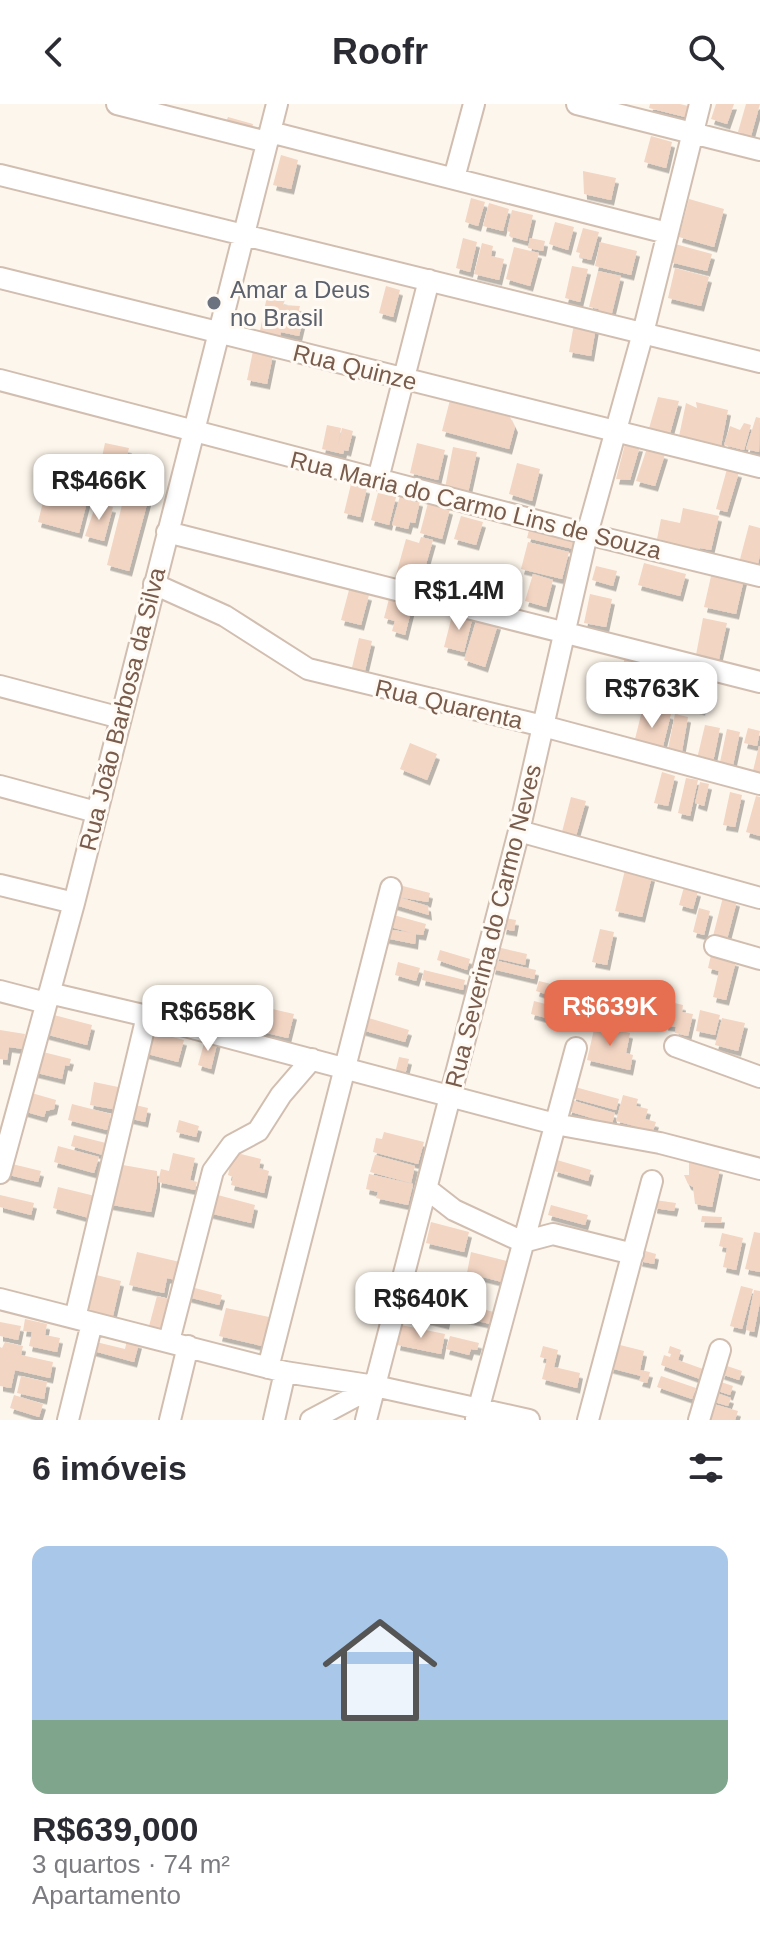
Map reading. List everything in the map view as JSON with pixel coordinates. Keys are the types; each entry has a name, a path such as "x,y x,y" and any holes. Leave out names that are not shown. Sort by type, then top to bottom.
{"street":[{"path":"117,104 454,178 667,233"},
{"name":"Rua João Barbosa da Silva","path":"0,1173 74,903 277,104"},
{"path":"454,178 474,104"},
{"path":"577,104 760,150"},
{"path":"693,133 700,104"},
{"name":"Rua Severina do Carmo Neves","path":"366,1420 519,831 587,534 643,333 693,133"},
{"path":"0,175 760,362"},
{"name":"Rua Quinze","path":"0,278 760,467"},
{"path":"378,479 429,280"},
{"name":"Rua Maria do Carmo Lins de Souza","path":"0,380 192,433 760,576"},
{"path":"167,532 760,682"},
{"name":"Rua Quarenta","path":"154,584 225,616 308,669 543,726 760,784"},
{"path":"0,686 121,718"},
{"path":"0,786 96,812"},
{"path":"519,831 760,898"},
{"path":"0,885 74,903"},
{"path":"274,1420 276,1370 345,1068 391,888"},
{"path":"715,946 760,959"},
{"path":"0,991 147,1016 555,1124 660,1143 760,1169"},
{"path":"68,1420 84,1320 147,1016"},
{"path":"675,1046 760,1077"},
{"path":"477,1414 576,1048"},
{"path":"170,1420 178,1343 213,1171 232,1145 258,1131 281,1095 312,1059"},
{"path":"0,1093 20,1098"},
{"path":"588,1420 652,1181"},
{"path":"427,1189 454,1210 523,1242 553,1234 633,1254"},
{"path":"0,1299 276,1370 375,1386 477,1414 529,1420"},
{"path":"699,1420 720,1350"},
{"path":"311,1420 375,1386"}],"building":[{"path":"650,104 688,106 685,117 649,108"},
{"path":"716,104 734,104 727,124 711,119"},
{"path":"746,104 760,104 751,136 738,132"},
{"path":"228,117 253,124 252,129 226,122"},
{"path":"651,136 672,142 666,168 644,162"},
{"path":"281,155 298,160 291,189 273,185"},
{"path":"583,171 616,178 611,200 584,194"},
{"path":"471,198 485,202 478,226 465,222"},
{"path":"689,199 724,209 714,247 679,237"},
{"path":"489,203 509,209 503,231 483,226"},
{"path":"512,210 533,215 527,241 509,236 510,232 507,231"},
{"path":"555,222 574,227 568,250 549,244"},
{"path":"583,228 599,232 591,260 579,257 580,253 576,252"},
{"path":"463,238 477,242 470,272 456,268"},
{"path":"530,238 545,241 543,251 528,248"},
{"path":"600,242 637,251 631,275 595,266"},
{"path":"482,243 493,246 491,256 504,259 499,280 474,274"},
{"path":"675,244 712,254 707,271 670,262"},
{"path":"514,247 539,253 530,286 506,279"},
{"path":"572,266 588,269 580,302 565,298"},
{"path":"675,268 709,277 701,306 668,298"},
{"path":"598,271 621,276 611,317 598,314 599,309 589,307"},
{"path":"386,286 400,290 393,317 379,313"},
{"path":"267,296 285,300 283,305 300,306 298,314 304,315 299,336 281,332 280,336 260,331"},
{"path":"574,324 596,327 591,356 569,352"},
{"path":"253,351 273,355 267,384 247,380"},
{"path":"658,397 679,401 669,437 648,432"},
{"path":"450,400 509,415 515,427 509,449 442,431"},
{"path":"696,402 728,410 720,451 678,441 686,403 697,408"},
{"path":"756,417 760,418 759,452 746,449"},
{"path":"744,423 751,425 744,450 724,445 730,426 740,430"},
{"path":"327,425 341,428 338,446 342,428 353,431 348,451 344,450 343,454 322,449"},
{"path":"105,443 129,448 116,500 94,494"},
{"path":"417,443 445,450 438,480 410,473"},
{"path":"625,444 640,446 630,480 616,479"},
{"path":"453,447 477,452 468,493 445,488"},
{"path":"647,448 665,454 655,486 636,481"},
{"path":"517,463 540,469 532,501 509,494"},
{"path":"727,469 739,472 727,512 716,509"},
{"path":"129,477 153,482 129,571 107,565"},
{"path":"351,484 367,488 360,517 344,513"},
{"path":"47,486 88,498 79,533 38,522"},
{"path":"378,493 396,497 389,525 371,520"},
{"path":"400,496 420,501 415,523 410,522 408,529 392,525"},
{"path":"428,503 450,509 442,539 420,533"},
{"path":"96,504 113,507 104,541 85,536"},
{"path":"683,508 719,516 711,550 700,548 698,555 669,548 670,542 657,539 661,519 680,523"},
{"path":"461,516 483,522 476,545 454,539"},
{"path":"749,525 760,528 757,568 739,563"},
{"path":"530,526 576,537 573,549 527,538"},
{"path":"421,537 433,540 419,589 394,582 406,539 419,543"},
{"path":"528,542 569,552 562,579 521,569"},
{"path":"644,563 686,574 680,596 638,585"},
{"path":"596,566 617,571 613,586 592,580"},
{"path":"712,572 744,579 736,614 704,607"},
{"path":"533,574 553,580 546,607 525,601"},
{"path":"349,590 369,595 361,625 341,620"},
{"path":"590,594 612,599 606,627 584,623"},
{"path":"390,595 403,598 401,604 412,607 405,635 392,631 395,621 384,618"},
{"path":"453,612 473,616 464,652 444,647"},
{"path":"477,618 498,624 485,667 464,660"},
{"path":"703,618 727,623 719,659 696,655"},
{"path":"359,638 372,641 363,679 350,676"},
{"path":"625,656 640,660 634,688 619,684"},
{"path":"644,661 656,664 648,697 636,694"},
{"path":"659,664 669,667 663,693 652,690"},
{"path":"672,669 683,672 675,709 664,706"},
{"path":"687,673 696,676 690,697 681,694"},
{"path":"694,692 706,696 702,710 690,706"},
{"path":"643,707 671,714 661,754 633,747"},
{"path":"675,714 688,717 681,757 667,754"},
{"path":"705,725 720,728 712,767 696,763"},
{"path":"748,728 760,731 757,746 744,743"},
{"path":"727,729 740,732 732,770 719,767"},
{"path":"410,743 437,754 427,780 400,769"},
{"path":"760,746 760,777 752,775"},
{"path":"662,772 675,776 668,806 654,803"},
{"path":"686,778 698,780 690,816 678,813"},
{"path":"700,782 709,784 704,806 695,803"},
{"path":"730,792 742,795 735,827 723,825"},
{"path":"756,796 760,797 760,836 746,832"},
{"path":"571,797 586,801 576,836 562,832"},
{"path":"625,870 652,876 642,917 615,911"},
{"path":"395,884 430,893 428,902 398,897 428,906 429,915 392,904"},
{"path":"684,887 698,891 693,909 679,905"},
{"path":"723,897 737,901 726,943 712,940"},
{"path":"699,908 710,911 704,935 693,932"},
{"path":"390,914 426,924 423,935 416,934 415,944 385,938 387,929 412,933 387,926"},
{"path":"505,918 516,920 514,931 503,929"},
{"path":"600,929 614,932 607,965 592,962"},
{"path":"497,947 527,954 525,965 495,958"},
{"path":"440,950 470,959 467,970 437,960"},
{"path":"711,955 736,961 726,1000 713,997 719,971 708,968"},
{"path":"494,960 536,970 534,979 492,969"},
{"path":"398,962 420,968 416,981 395,975"},
{"path":"424,970 465,980 463,990 422,980"},
{"path":"539,981 567,988 564,1000 536,991"},
{"path":"534,1001 561,1008 558,1021 531,1014"},
{"path":"596,1001 610,1005 608,1013 619,1016 616,1029 591,1022"},
{"path":"670,1002 683,1005 682,1012 693,1014 688,1036 675,1033 676,1027 665,1025"},
{"path":"268,1008 294,1014 288,1038 262,1032"},
{"path":"700,1010 720,1015 715,1035 696,1031"},
{"path":"50,1014 92,1025 87,1045 45,1034"},
{"path":"362,1016 409,1030 405,1042 358,1029"},
{"path":"722,1018 745,1023 738,1051 715,1045"},
{"path":"595,1025 630,1033 626,1053 633,1055 630,1070 587,1060"},
{"path":"0,1030 25,1034 23,1049 9,1047 7,1060 0,1059"},
{"path":"149,1031 184,1040 178,1062 144,1053"},
{"path":"206,1036 218,1040 211,1069 198,1065"},
{"path":"39,1051 71,1059 69,1066 65,1065 62,1079 33,1072"},
{"path":"399,1057 409,1059 405,1075 395,1073"},
{"path":"94,1082 123,1088 118,1110 90,1105"},
{"path":"575,1087 619,1099 616,1110 572,1098"},
{"path":"28,1092 56,1100 54,1109 46,1111 44,1117 23,1111"},
{"path":"623,1095 638,1099 636,1106 648,1109 645,1119 656,1122 653,1131 616,1121"},
{"path":"571,1100 615,1113 612,1124 568,1111"},
{"path":"72,1104 111,1114 107,1130 68,1120"},
{"path":"131,1104 148,1108 145,1122 128,1118"},
{"path":"179,1120 199,1126 196,1137 176,1132"},
{"path":"384,1132 424,1142 418,1164 373,1152 376,1138 382,1139"},
{"path":"74,1135 106,1143 103,1155 71,1146"},
{"path":"58,1146 99,1157 94,1173 54,1162"},
{"path":"233,1152 261,1159 259,1168 269,1171 264,1193 231,1185 233,1177 228,1175"},
{"path":"173,1153 195,1158 190,1180 197,1182 195,1190 158,1182 161,1169 169,1171"},
{"path":"375,1155 415,1166 411,1183 370,1172"},
{"path":"557,1160 591,1170 588,1181 554,1171"},
{"path":"689,1162 720,1169 712,1207 695,1204 693,1187 684,1175 689,1175"},
{"path":"8,1163 41,1171 38,1182 5,1174"},
{"path":"117,1164 157,1171 151,1212 107,1204"},
{"path":"369,1174 413,1184 408,1205 376,1198 378,1192 366,1189"},
{"path":"58,1187 95,1196 89,1218 53,1208"},
{"path":"214,1194 255,1205 251,1223 209,1213"},
{"path":"0,1195 34,1203 31,1215 0,1207"},
{"path":"655,1200 676,1203 674,1211 654,1208"},
{"path":"551,1205 588,1215 585,1225 548,1215"},
{"path":"702,1216 722,1217 721,1223 701,1222"},
{"path":"431,1222 469,1232 464,1252 426,1243"},
{"path":"754,1232 760,1233 760,1272 745,1269"},
{"path":"722,1233 743,1238 736,1270 723,1267 727,1248 719,1246"},
{"path":"642,1250 656,1254 654,1264 639,1261"},
{"path":"137,1252 180,1262 176,1280 167,1278 164,1293 129,1285"},
{"path":"471,1252 511,1262 506,1283 467,1273"},
{"path":"92,1274 121,1281 112,1320 83,1313"},
{"path":"741,1286 753,1289 742,1329 730,1326"},
{"path":"191,1287 222,1295 219,1305 188,1297"},
{"path":"754,1290 760,1291 760,1302 754,1332 746,1330"},
{"path":"157,1296 169,1299 160,1333 148,1330"},
{"path":"404,1303 448,1315 446,1324 401,1313"},
{"path":"462,1304 498,1313 495,1325 459,1317"},
{"path":"226,1308 269,1317 262,1346 219,1336"},
{"path":"25,1319 47,1324 45,1335 60,1338 57,1352 29,1346 32,1332 23,1331"},
{"path":"0,1322 21,1326 18,1340 0,1336"},
{"path":"401,1325 445,1334 441,1354 397,1345"},
{"path":"450,1336 479,1343 477,1350 471,1349 469,1355 446,1349"},
{"path":"127,1340 139,1343 134,1362 90,1350 92,1341 125,1349"},
{"path":"5,1342 23,1346 21,1355 53,1362 50,1378 15,1370 11,1388 0,1386 0,1347"},
{"path":"616,1344 644,1351 640,1370 650,1372 647,1383 639,1381 641,1376 610,1368"},
{"path":"543,1346 558,1350 554,1367 580,1373 577,1388 542,1379 547,1359 540,1357"},
{"path":"670,1346 681,1350 678,1360 703,1369 700,1379 661,1365 664,1355 670,1357"},
{"path":"724,1365 742,1371 739,1380 721,1374"},
{"path":"21,1376 47,1382 44,1399 17,1393"},
{"path":"661,1376 696,1388 692,1399 657,1387"},
{"path":"718,1381 733,1386 730,1395 715,1390"},
{"path":"714,1392 731,1398 728,1406 711,1401"},
{"path":"14,1395 43,1404 39,1417 10,1408"},
{"path":"710,1403 738,1411 735,1420 705,1420"}],"place":[{"name":"Amar a Deus no Brasil","path":"214,303"}]}
